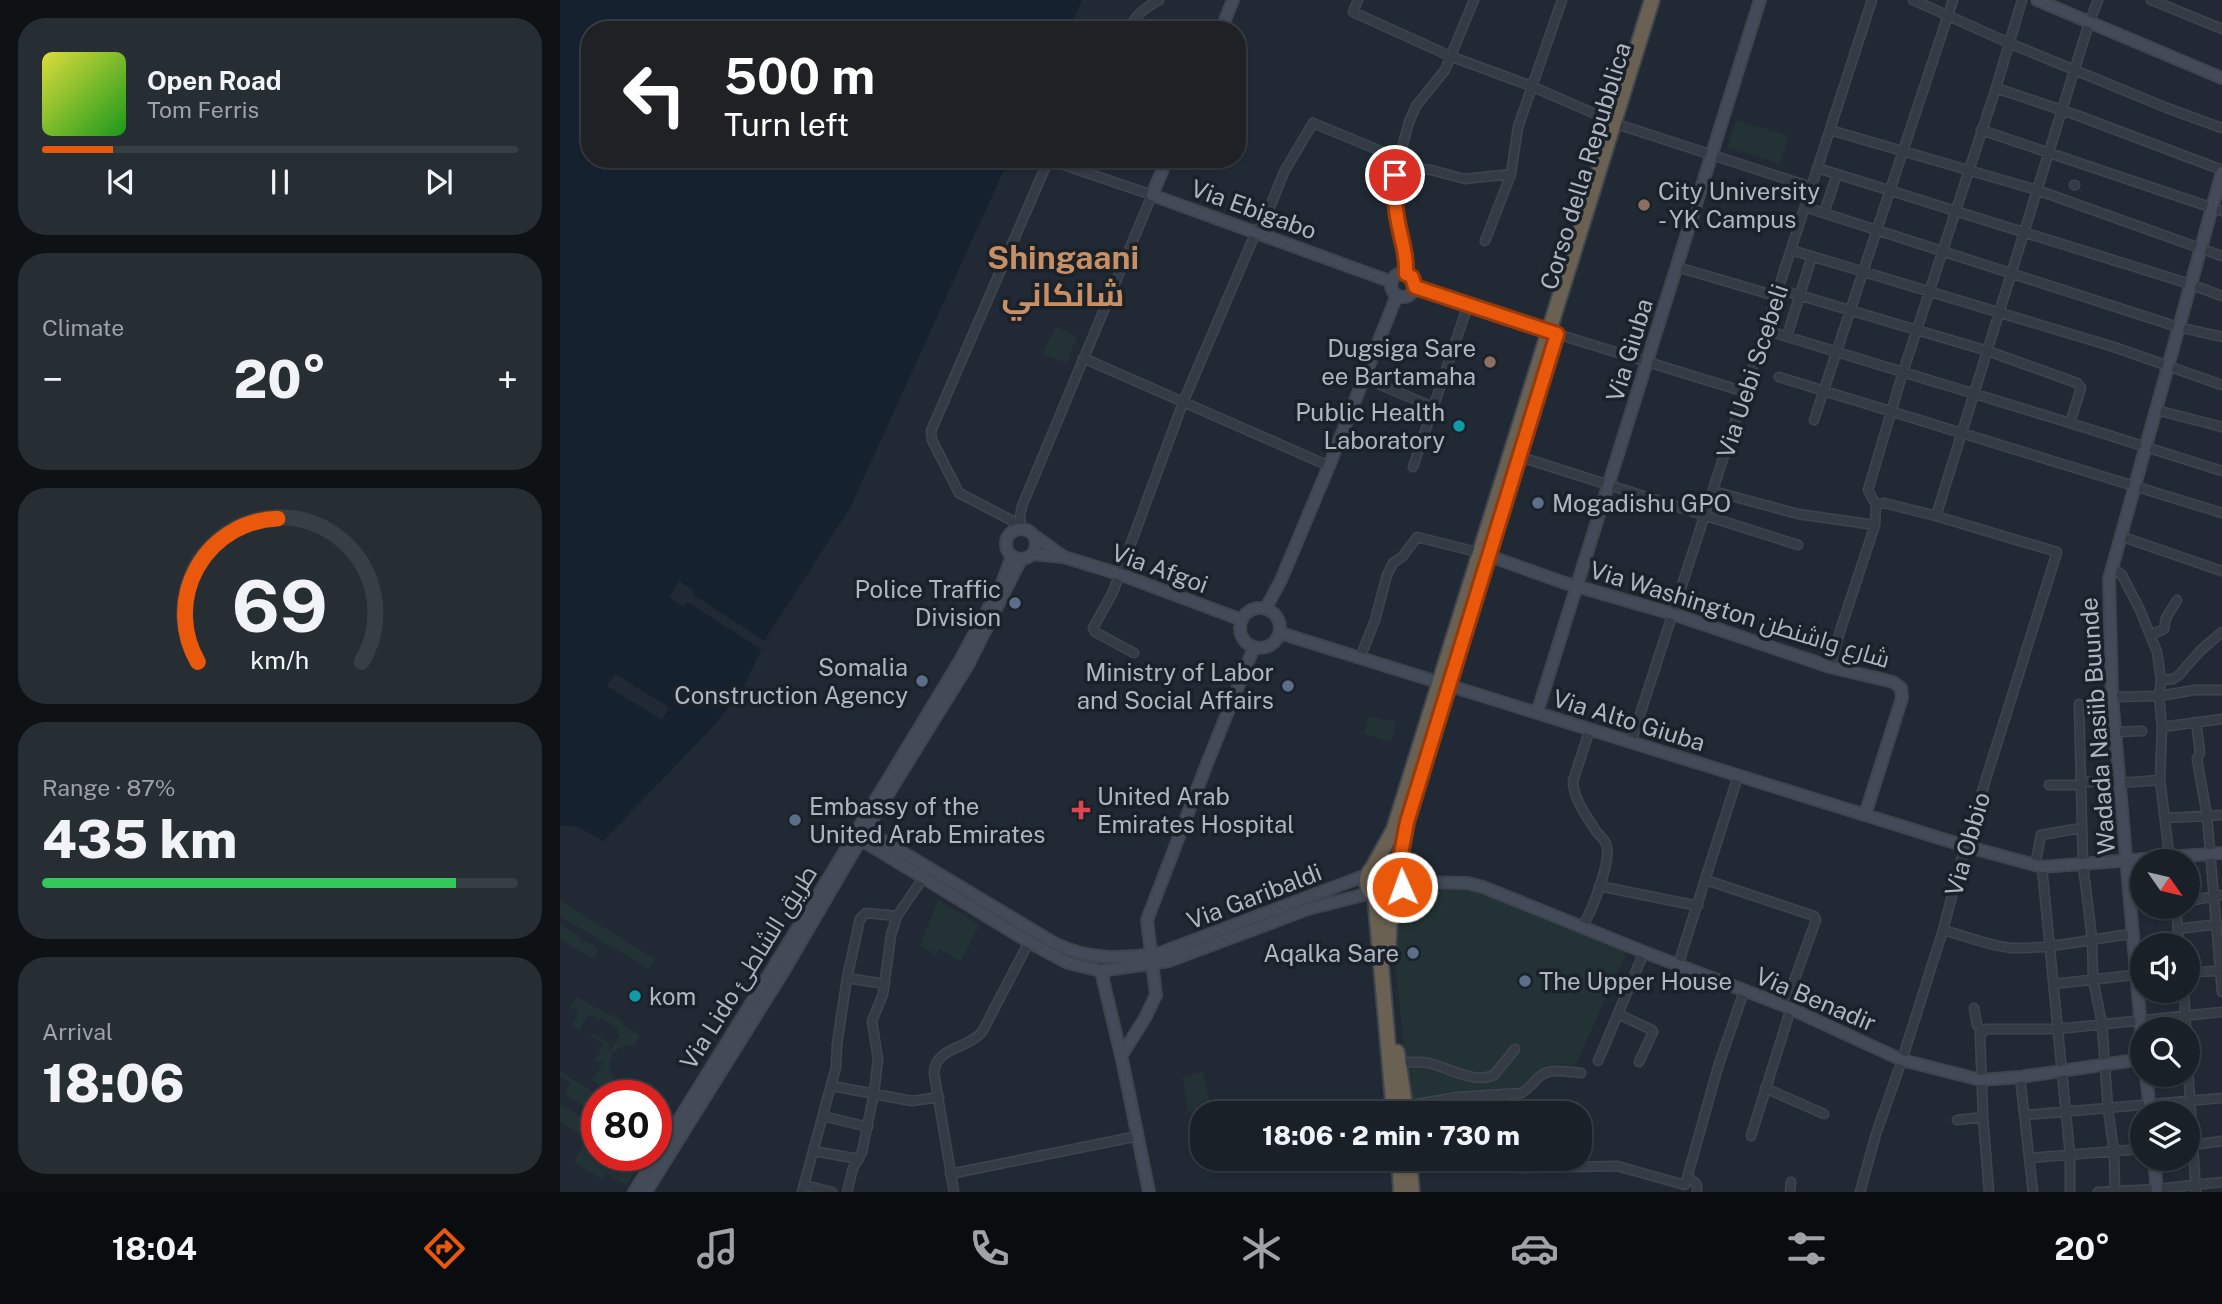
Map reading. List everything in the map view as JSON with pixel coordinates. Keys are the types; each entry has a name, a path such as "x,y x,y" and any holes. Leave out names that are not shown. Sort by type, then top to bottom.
{"highway":[{"path":"1400,1101 1373,894 1367,884 1394,829 1444,684 1619,124 1652,0"},
{"name":"Corso della Repubblica","path":"1619,124 1661,0"},
{"path":"1373,894 1385,899 1399,892 1407,822 1444,684"},
{"path":"1371,872 1382,864 1393,865 1400,876"},
{"path":"1391,898 1387,946 1394,1063"},
{"path":"1400,1171 1401,1192"},
{"path":"1410,1171 1412,1192"}],"street":[{"path":"1133,21 1145,7 1159,0"},
{"path":"1225,21 1233,0"},
{"path":"1358,0 1353,12 1450,56 1531,86 1619,124 1811,187"},
{"path":"1406,274 1407,256 1394,198 1398,162 1416,106 1442,74 1474,0"},
{"path":"1485,241 1511,174 1514,140 1562,0"},
{"name":"Via Giuba","path":"1537,713 1760,0"},
{"name":"Via Uebi Scebeli","path":"1631,742 1872,0"},
{"path":"1913,0 2009,43 2222,128"},
{"path":"1814,420 1953,0"},
{"path":"1830,667 1875,525 1876,505 1868,490 2022,0"},
{"path":"2037,0 2222,78"},
{"path":"1876,505 1884,503 1936,516 2098,0"},
{"path":"2151,0 2222,29"},
{"path":"1996,88 2062,110 2222,171"},
{"path":"1134,653 1095,632 1093,628 1113,592 1184,400 1256,232 1264,222 1284,172 1313,123 1388,153 1404,167 1431,170 1465,179 1511,174"},
{"path":"1830,130 2037,190 2222,256"},
{"path":"1981,130 2217,209"},
{"path":"1045,168 932,431 932,440 959,493 1011,520 1019,529 1064,556"},
{"name":"Via Ebigabo","path":"1081,168 1392,282"},
{"path":"1019,529 1022,506 1163,168"},
{"path":"1817,168 2222,296"},
{"name":"Wadada Nasiib Buunde","path":"2133,933 2112,697 2109,579 2200,248 2217,209 2222,171"},
{"path":"1824,213 1837,174"},
{"path":"1805,207 2178,327 2222,337"},
{"path":"1791,250 2114,347 2222,385"},
{"path":"1787,336 1812,256"},
{"path":"1677,267 1777,292 1800,295 1988,351 2077,383 2081,388 2070,423"},
{"path":"1406,274 1412,277 1415,287 1408,296 1398,295 1392,290 1392,282 1396,276 1406,274"},
{"path":"1415,287 1552,333 1745,392"},
{"path":"1266,608 1281,580 1398,295"},
{"path":"1413,467 1468,305"},
{"path":"1765,330 2222,471"},
{"path":"1083,358 1184,400 1329,466"},
{"path":"1779,377 2222,513"},
{"path":"1364,378 1433,407"},
{"path":"2156,410 2222,427"},
{"path":"1516,455 1798,545"},
{"path":"1713,491 1798,514 1875,525"},
{"name":"Via Obbio","path":"1860,1192 1876,1134 1943,930 1965,846 2057,552 1936,516"},
{"path":"1019,529 1007,537 1006,548 1022,556 1064,556"},
{"path":"860,833 1002,583 1022,556 1035,544 1033,535"},
{"path":"2120,536 2222,571"},
{"path":"1360,658 1375,620 1387,575 1393,563 1402,557 1417,537 1485,554"},
{"name":"Via Washington شارع واشنطن","path":"1485,554 1830,667 1893,682 1900,688 1902,698 1865,815"},
{"name":"Via Afgoi","path":"1064,556 1242,621"},
{"path":"2112,568 2122,575 2157,652 2161,680 2160,780 2168,849"},
{"path":"2151,635 2164,629 2166,618 2177,600"},
{"path":"1266,608 1278,618 1280,633 1272,645 1266,648 1254,647 1241,635 1242,621 1249,611 1266,608"},
{"path":"2161,680 2173,679 2179,675 2200,651 2222,632"},
{"name":"Via Alto Giuba","path":"1280,633 1965,846 2038,866 2130,861"},
{"path":"1121,1056 1156,995 1147,920 1254,647"},
{"path":"2112,697 2221,690"},
{"path":"2079,704 2083,865 2092,938 2093,979 2102,1024 2114,1152 2114,1191"},
{"path":"2162,727 2222,719"},
{"path":"2196,722 2200,753 2197,759 2216,853 2222,992"},
{"path":"1581,927 1588,920 1608,847 1573,789 1573,781 1590,730"},
{"path":"2115,732 2142,731"},
{"path":"1678,965 1738,776"},
{"path":"2049,785 2160,780"},
{"path":"2166,818 2222,816"},
{"path":"2070,1192 2070,1156 2054,984 2038,866 2041,835 2081,828"},
{"path":"860,833 923,878 1029,943 1095,957 1153,959"},
{"path":"860,833 1051,948 1068,963 1101,971 1153,959"},
{"name":"Via Lido طريق الشاطئ","path":"634,1192 838,878 860,833"},
{"name":"Via Lido طريق الشاطئ","path":"646,1192 860,833"},
{"name":"Via Garibaldi","path":"1153,959 1172,949 1371,872"},
{"name":"Via Benadir","path":"1400,876 1467,883 1509,896 1581,927 1788,1007 1902,1060 1981,1080 2130,1061"},
{"path":"847,1192 868,1127 874,1093 878,1059 872,1021 885,984 891,935 897,916 923,878"},
{"path":"1706,880 1814,916 1816,920 1751,1136"},
{"path":"1599,886 1698,906"},
{"name":"Via Garibaldi","path":"1153,959 1181,957 1308,909 1373,894"},
{"path":"2200,899 2218,895"},
{"path":"832,1192 803,1188 832,1086 847,978 860,919 866,913 897,916"},
{"path":"2177,919 2178,933"},
{"path":"2178,929 2218,924"},
{"path":"1943,930 2009,948 2048,946 2130,934"},
{"path":"954,1192 934,1065 938,1058 976,1039 982,1032 1029,943"},
{"path":"1598,1061 1644,952"},
{"path":"1101,971 1149,1192"},
{"path":"2200,972 2221,972"},
{"path":"2054,984 2130,975"},
{"path":"847,978 885,984"},
{"path":"1592,1167 1617,1166 1685,1185 1718,1067 1744,991"},
{"path":"2185,1003 2185,1015"},
{"path":"1974,1008 1977,1025 1982,1031"},
{"path":"2167,1017 2222,1012"},
{"path":"1618,1014 1653,1032 1639,1062"},
{"path":"1982,1031 2057,1029 2130,1021"},
{"path":"1982,1031 1981,1080 1989,1192"},
{"path":"1394,1063 1420,1062 1489,1077 1494,1075 1515,1049"},
{"path":"1440,1101 1458,1097 1521,1093 1548,1071 1581,1073"},
{"path":"2020,1077 2034,1192"},
{"path":"832,1086 912,1101 939,1097"},
{"path":"2189,1087 2190,1100"},
{"path":"1765,1088 1824,1114"},
{"path":"1502,1094 1503,1101"},
{"path":"2185,1101 2222,1098"},
{"path":"2025,1115 2130,1109"},
{"path":"823,1116 868,1127"},
{"path":"1957,1120 1983,1117"},
{"path":"950,1174 1138,1136"},
{"path":"2200,1144 2222,1141"},
{"path":"2030,1157 2130,1150"},
{"path":"813,1151 859,1159"},
{"path":"2155,1171 2157,1191"},
{"path":"1687,1178 1698,1185 1697,1192"},
{"path":"1790,1192 1791,1182"},
{"path":"2098,1192 2195,1188 2222,1182"}],"shaded area":[{"path":"1736,120 1788,136 1780,164 1727,147"},
{"path":"1056,327 1077,336 1066,363 1042,354"},
{"path":"1369,716 1396,722 1391,742 1364,733"},
{"path":"1457,886 1473,889 1627,951 1575,1066 1555,1065 1543,1069 1526,1082 1510,1089 1495,1092 1457,1091 1409,1100 1394,947 1398,899 1406,888"},
{"path":"938,900 979,925 961,961 939,949 936,955 920,946"},
{"path":"560,901 655,959 649,969 560,916"},
{"path":"560,925 583,939 580,944 585,941 599,949 593,959 560,939"},
{"path":"577,997 611,1014 640,1035 634,1046 620,1047 612,1055 610,1066 613,1080 591,1080 604,1061 601,1063 595,1060 604,1045 590,1035 591,1033 609,1043 610,1052 620,1035 619,1031 602,1017 599,1020 591,1015 579,1030 571,1025 579,1012 570,1007"},
{"path":"560,1071 581,1084 581,1104 565,1094 571,1083 560,1076"},
{"path":"1203,1072 1209,1101 1190,1101 1188,1112 1183,1077"},
{"path":"560,1104 581,1117 580,1134 560,1122"},
{"path":"581,1150 581,1166 574,1162"},
{"path":"589,1171 618,1171 616,1175 618,1177 621,1171 635,1171 626,1185 606,1173 602,1179"}],"water":[{"path":"560,0 1082,0 1073,21 581,21 581,168 1005,168 850,508 768,635 742,691 710,730 603,841 579,827 560,825"}],"pier":[{"path":"679,581 694,591 692,594 768,643 764,651 687,602 684,607 669,597"},
{"path":"615,674 669,707 662,720 607,686"}],"place":[{"name":"City University - YK Campus","path":"1644,205"},
{"name":"Dugsiga Sare ee Bartamaha","path":"1490,362"},
{"name":"Public Health Laboratory","path":"1459,426"},
{"name":"Mogadishu GPO","path":"1538,503"},
{"name":"Police Traffic Division","path":"1015,603"},
{"name":"Somalia Construction Agency","path":"922,681"},
{"name":"Ministry of Labor and Social Affairs","path":"1288,686"},
{"name":"United Arab Emirates Hospital","path":"1081,810"},
{"name":"Embassy of the United Arab Emirates","path":"795,820"},
{"name":"Aqalka Sare","path":"1413,953"},
{"name":"The Upper House","path":"1525,981"},
{"name":"kom","path":"635,996"}],"district":[{"name":"Shingaani شانكاني","path":"1063,276"}],"route":[{"path":"1395,175 1394,198 1407,256 1406,274 1412,277 1415,287 1557,334 1407,822 1398,869 1402,877 1402,887"}]}
